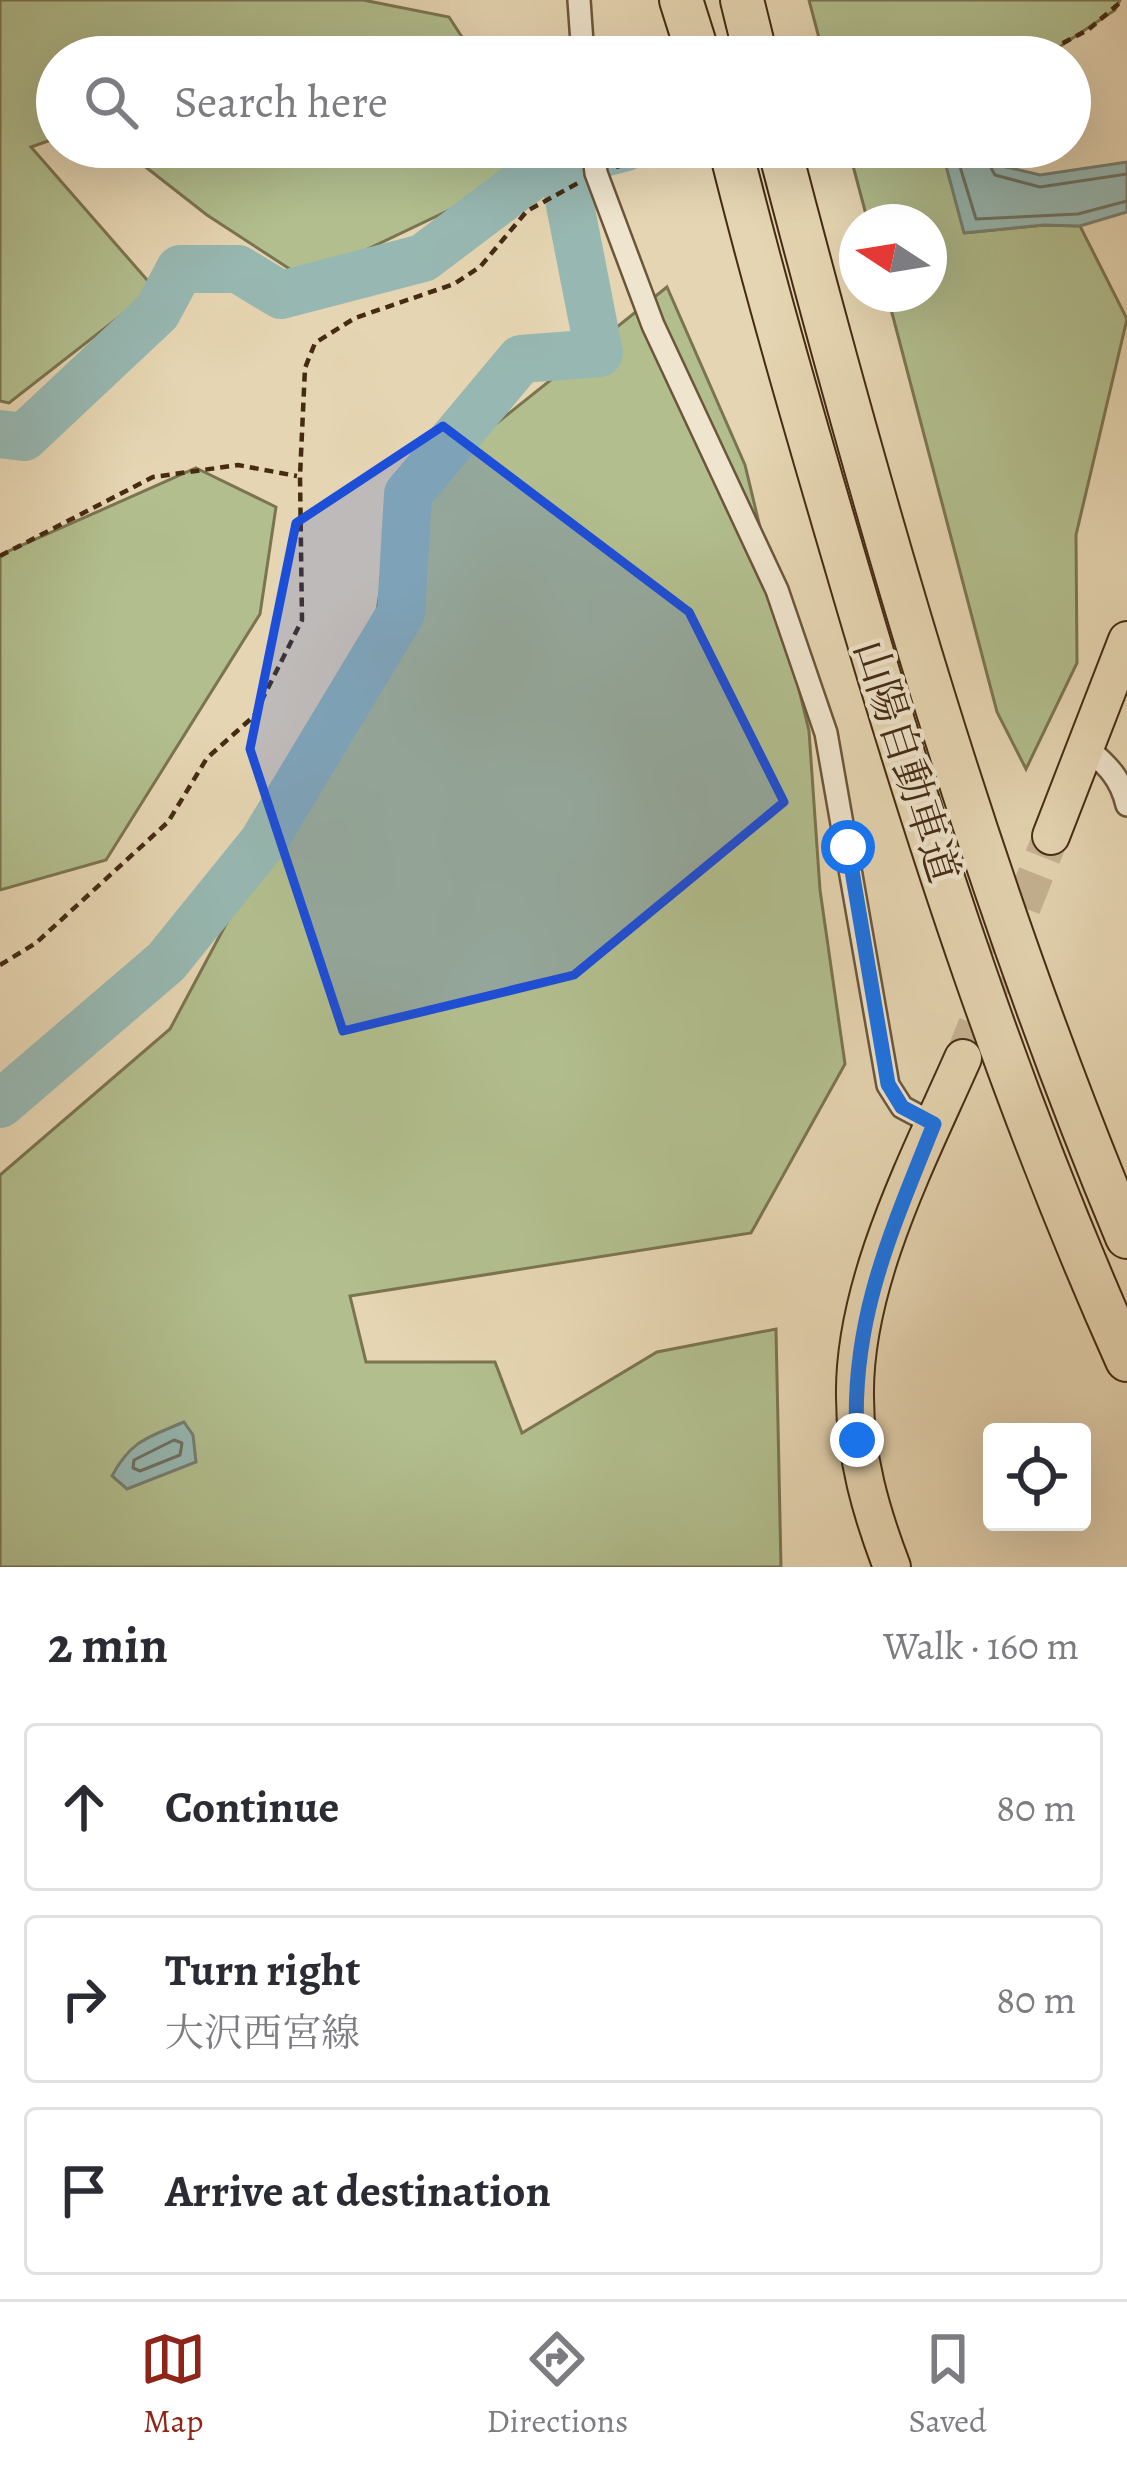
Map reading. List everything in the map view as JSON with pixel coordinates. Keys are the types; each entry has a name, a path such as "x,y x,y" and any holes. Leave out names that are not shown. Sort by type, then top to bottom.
{"highway":[{"path":"681,0 695,36"},
{"path":"694,0 700,36"},
{"path":"742,0 751,36"},
{"name":"山陽自動車道","path":"734,168 902,756 984,996 1127,1360"},
{"name":"山陽自動車道","path":"784,168 856,441 1016,949 1127,1237"}],"main road":[{"path":"1051,836 1127,640"},
{"path":"892,1567 860,1460 855,1394 859,1347 883,1252 963,1058"}],"street":[{"path":"579,0 582,36"},
{"path":"596,168 652,325 777,590 826,733 888,1084 902,1107 934,1124"},
{"path":"1087,748 1112,770 1127,805"}],"path":[{"path":"1076,36 1124,0"},
{"path":"0,965 37,943 168,822 207,758 254,716 302,620 300,476 305,368 315,343 356,318 454,284 479,267 526,212 609,168"},
{"path":"0,556 153,477 238,465 300,476"}],"highlighted area":[{"path":"443,426 689,612 784,802 574,975 343,1031 250,749 296,523"}],"green space":[{"path":"0,0 363,0 449,17 461,36 36,36 36,145 31,147 36,168 49,168 155,289 9,403 0,401"},
{"path":"809,0 1120,0 1115,10 1076,36 818,36"},
{"path":"147,168 538,168 305,279 207,215"},
{"path":"854,168 947,168 965,233 1080,226 1127,319 1076,535 1077,663 1026,769 997,712 892,312 947,312 947,204 863,204"},
{"path":"667,287 745,465 809,731 820,890 845,1064 751,1233 350,1296 366,1362 495,1362 522,1433 657,1352 776,1329 781,1567 0,1567 0,1175 170,1029 371,652 393,506"},
{"path":"196,468 276,507 260,614 106,860 0,890 0,555"}],"water":[{"path":"1127,162 1127,212 1080,226 964,233 947,168 1010,168 1040,175"},
{"path":"184,1422 193,1435 196,1462 127,1489 112,1476 134,1447"}],"waterway":[{"path":"0,434 24,437 157,312 180,269 238,269 281,295 423,258 547,168"},
{"path":"0,1104 166,962 263,842 401,613 408,494 521,359 599,353 563,168"}],"tunnel":[{"path":"963,1058 1051,836"}],"route":[{"path":"848,847 888,1084 902,1107 934,1124 868,1300 855,1394 857,1440"}]}
